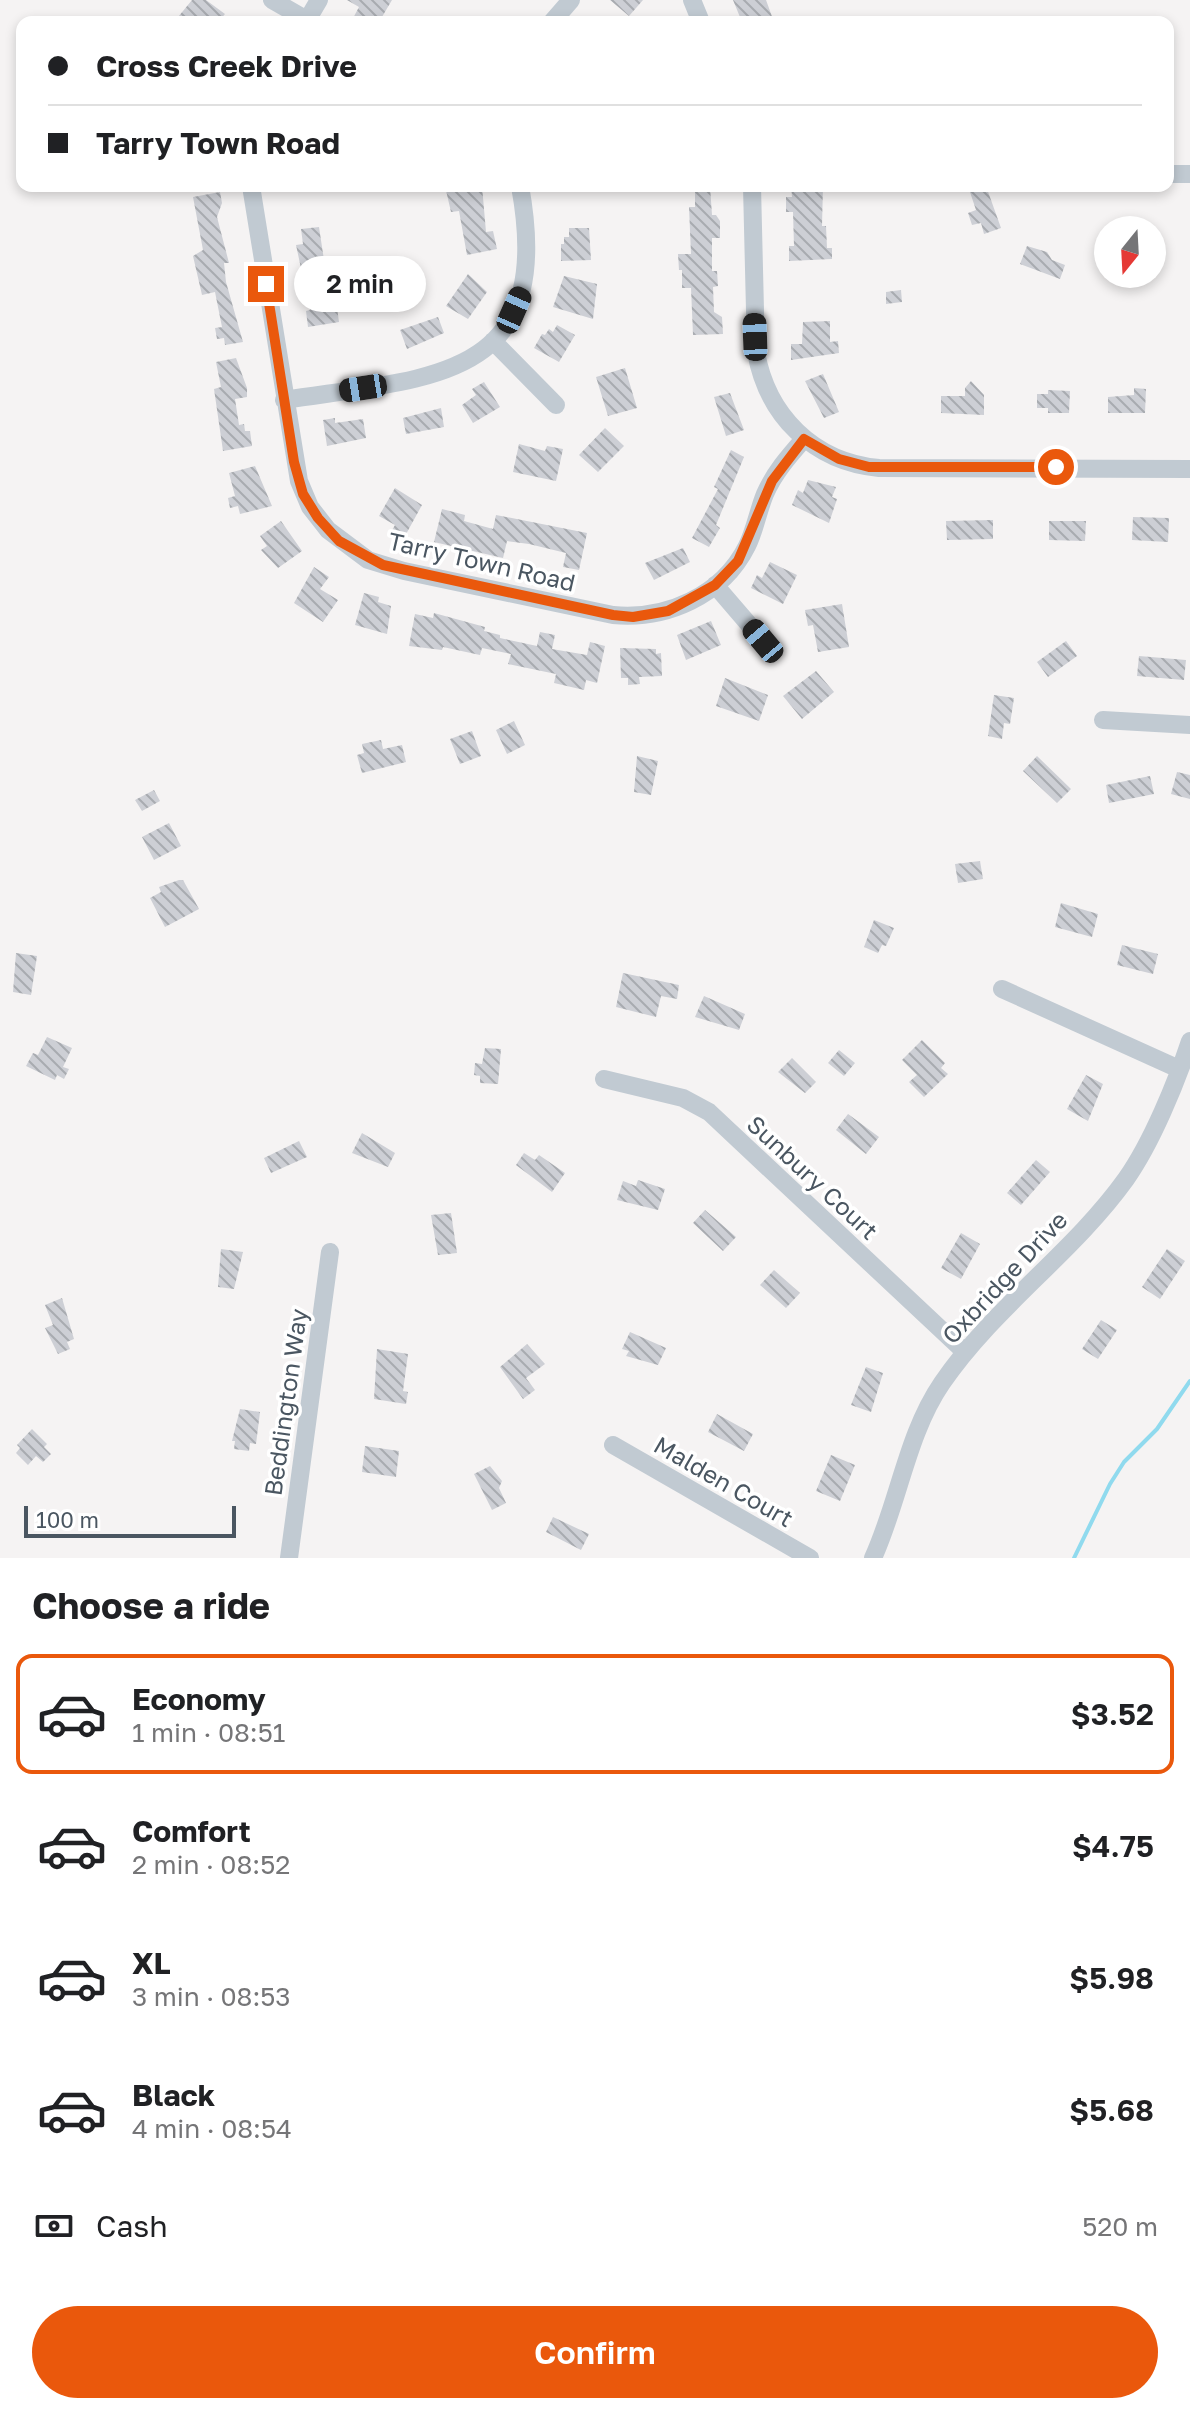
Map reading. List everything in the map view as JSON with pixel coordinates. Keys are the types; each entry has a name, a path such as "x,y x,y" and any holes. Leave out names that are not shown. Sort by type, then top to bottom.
{"street":[{"path":"272,0 298,16"},
{"path":"557,16 571,0"},
{"name":"Tarry Town Road","path":"252,192 296,472 310,507 339,541 368,560 404,571 633,617 682,606 715,585 746,549 772,481 804,439"},
{"path":"284,400 432,377 464,364 493,341 514,310 526,271 529,244 521,192"},
{"path":"752,192 758,364 772,401 804,439 839,459 879,468 1190,469"},
{"path":"493,341 556,405"},
{"path":"715,585 763,641"},
{"path":"1103,720 1190,725"},
{"path":"1002,989 1179,1069"},
{"name":"Oxbridge Drive","path":"873,1558 896,1504 920,1423 934,1396 965,1352 1127,1178 1190,1041"},
{"name":"Sunbury Court","path":"604,1079 683,1098 709,1112 965,1352"},
{"name":"Beddington Way","path":"289,1558 330,1252"},
{"name":"Malden Court","path":"613,1445 810,1558"}],"building":[{"path":"192,0 206,0 225,14 223,16 179,16"},
{"path":"347,0 392,0 383,16 354,16 359,7"},
{"path":"610,0 643,0 629,16"},
{"path":"733,0 766,0 772,16 740,16"},
{"path":"220,192 222,203 217,217 229,263 224,263 226,282 243,342 225,345 224,338 217,339 215,328 222,327 215,292 202,295 193,256 203,250 193,197"},
{"path":"446,192 483,192 486,232 493,231 497,249 467,255 459,211 451,212"},
{"path":"695,192 710,192 712,215 720,221 720,238 712,238 712,271 717,271 718,286 713,287 714,312 722,317 723,334 693,335 691,288 682,288 678,254 691,254 689,207 695,207"},
{"path":"792,192 823,192 822,226 826,226 827,248 832,248 832,259 789,261 789,246 794,246 793,212 786,212 786,197 792,197"},
{"path":"970,192 988,192 1001,228 984,234 981,223 972,225 968,213 976,210"},
{"path":"319,227 327,280 333,279 339,322 308,327 306,311 310,310 296,245 303,244 301,229"},
{"path":"569,228 589,228 591,260 561,261 561,244 564,244 564,237 569,237"},
{"path":"1027,246 1047,252 1052,260 1065,265 1060,279 1020,264"},
{"path":"468,274 487,292 468,319 446,306"},
{"path":"564,276 597,284 593,319 553,307"},
{"path":"901,290 902,302 886,304 886,292"},
{"path":"438,317 444,333 407,349 400,330"},
{"path":"830,321 830,342 838,341 839,353 791,360 791,344 802,344 803,322"},
{"path":"557,325 575,335 559,362 534,348 542,334 545,335 549,329 553,332"},
{"path":"236,358 247,388 247,397 235,399 239,425 244,424 245,431 250,431 252,446 223,451 214,389 221,387 216,362"},
{"path":"625,368 637,408 608,416 596,377"},
{"path":"823,374 839,412 824,418 805,381"},
{"path":"971,381 984,395 984,415 941,413 941,396 965,396 965,388"},
{"path":"484,382 500,407 473,423 462,405 476,395 472,389"},
{"path":"1134,388 1146,389 1145,413 1108,413 1108,397 1134,395"},
{"path":"1048,390 1070,391 1069,413 1048,413 1048,408 1037,408 1037,394 1048,394"},
{"path":"730,393 744,430 726,436 714,397"},
{"path":"441,408 444,427 406,434 403,418"},
{"path":"335,418 335,423 363,419 366,438 327,446 323,420"},
{"path":"605,428 624,446 598,472 579,455"},
{"path":"519,444 545,451 547,446 563,449 556,481 513,472"},
{"path":"731,450 744,457 716,525 720,528 709,547 692,538 718,489 714,487"},
{"path":"255,466 272,506 240,514 238,506 230,508 228,498 235,496 229,473"},
{"path":"808,480 836,487 832,497 837,499 829,523 792,505 798,490 803,493"},
{"path":"395,488 422,505 405,536 392,530 395,525 379,516"},
{"path":"442,509 465,515 464,521 493,529 496,515 587,533 579,570 563,567 566,553 529,544 507,541 503,558 434,542"},
{"path":"1133,517 1169,518 1168,542 1132,540"},
{"path":"993,520 993,539 947,540 946,521"},
{"path":"281,521 302,551 278,568 261,550 267,546 260,536"},
{"path":"1049,521 1086,521 1085,541 1049,540"},
{"path":"683,548 690,562 654,580 645,563"},
{"path":"770,562 797,575 783,604 751,588 757,575 762,578"},
{"path":"314,567 329,577 320,589 338,600 323,622 294,603"},
{"path":"364,593 379,597 378,602 391,606 387,634 355,625"},
{"path":"842,604 849,647 818,652 813,625 808,626 805,610"},
{"path":"434,613 485,627 484,631 500,635 500,638 537,646 540,632 555,635 552,649 587,655 590,642 605,646 597,683 586,680 584,690 554,683 556,674 508,664 511,654 482,648 480,655 443,647 442,650 409,646 415,614 433,618"},
{"path":"711,621 721,645 686,660 677,635"},
{"path":"1066,641 1077,656 1048,677 1037,662"},
{"path":"620,648 656,649 656,654 661,653 662,676 639,677 640,684 628,685 628,678 621,678"},
{"path":"1139,656 1186,660 1184,680 1137,676"},
{"path":"816,671 834,692 802,719 783,696"},
{"path":"725,678 768,695 759,721 716,706"},
{"path":"994,695 1014,698 1010,724 1004,723 1002,739 988,736"},
{"path":"514,721 525,745 507,754 496,730"},
{"path":"472,731 481,756 460,764 450,739"},
{"path":"381,740 383,749 402,745 406,762 362,773 357,755 364,753 362,744"},
{"path":"637,756 658,761 651,795 634,792"},
{"path":"1037,756 1071,789 1057,803 1023,771"},
{"path":"1177,772 1190,775 1190,799 1171,794"},
{"path":"1150,776 1154,794 1109,803 1106,785"},
{"path":"154,790 160,801 142,811 135,800"},
{"path":"169,823 181,846 154,860 142,837"},
{"path":"980,861 983,879 958,883 955,864"},
{"path":"183,880 199,909 165,927 150,898 161,892 159,887"},
{"path":"1061,903 1098,914 1092,937 1055,927"},
{"path":"874,920 894,928 886,946 882,945 878,953 864,947"},
{"path":"1122,945 1158,954 1153,974 1117,965"},
{"path":"16,953 37,956 31,995 13,992"},
{"path":"623,973 679,985 677,999 661,996 656,1017 616,1007"},
{"path":"704,996 745,1014 739,1030 695,1017"},
{"path":"47,1037 72,1048 63,1067 69,1069 64,1079 57,1075 55,1080 26,1066 33,1053 38,1055"},
{"path":"922,1040 945,1063 941,1068 948,1074 924,1097 909,1082 917,1075 902,1060"},
{"path":"485,1048 501,1049 498,1084 480,1083 480,1076 474,1075 475,1063 482,1064"},
{"path":"839,1050 855,1063 844,1076 828,1063"},
{"path":"792,1058 816,1082 805,1093 778,1072"},
{"path":"1086,1075 1103,1084 1088,1121 1067,1109"},
{"path":"848,1114 879,1137 866,1154 836,1130"},
{"path":"362,1133 395,1153 388,1167 352,1153"},
{"path":"299,1141 307,1157 271,1173 264,1158"},
{"path":"524,1153 535,1160 539,1155 565,1173 552,1192 516,1165"},
{"path":"1036,1160 1050,1172 1021,1205 1007,1193"},
{"path":"638,1180 665,1189 658,1210 617,1200 623,1181 636,1186"},
{"path":"705,1210 736,1237 723,1251 693,1223"},
{"path":"451,1213 457,1253 438,1255 431,1215"},
{"path":"961,1233 980,1244 961,1279 941,1268"},
{"path":"221,1249 243,1252 234,1289 218,1287"},
{"path":"1167,1249 1185,1261 1160,1299 1142,1287"},
{"path":"774,1270 800,1293 786,1308 760,1285"},
{"path":"62,1298 74,1339 67,1342 70,1349 58,1354 45,1328 53,1325 45,1305"},
{"path":"1101,1320 1117,1330 1098,1359 1082,1349"},
{"path":"630,1332 666,1348 658,1365 626,1356 629,1351 622,1349"},
{"path":"527,1344 545,1364 526,1378 535,1390 523,1399 500,1367"},
{"path":"377,1349 408,1354 403,1391 408,1392 406,1404 374,1399"},
{"path":"866,1367 883,1373 871,1412 851,1405"},
{"path":"240,1409 260,1412 256,1444 250,1443 249,1451 234,1449 235,1441 232,1441"},
{"path":"717,1414 753,1434 744,1451 708,1432"},
{"path":"32,1429 47,1444 44,1447 51,1454 43,1462 36,1456 28,1465 16,1453 20,1448 17,1445"},
{"path":"365,1446 399,1451 396,1477 362,1472"},
{"path":"831,1455 855,1465 840,1501 816,1491"},
{"path":"490,1466 502,1481 499,1488 506,1503 492,1510 474,1474"},
{"path":"553,1517 589,1534 581,1550 546,1532"}],"waterway":[{"path":"1074,1558 1124,1462 1157,1429 1190,1381"}],"route":[{"path":"266,284 294,462 303,494 318,518 339,541 368,560 404,571 613,615 652,615 697,598 715,585 738,561 751,538 772,481 804,439 839,459 869,467 1056,467"}]}
